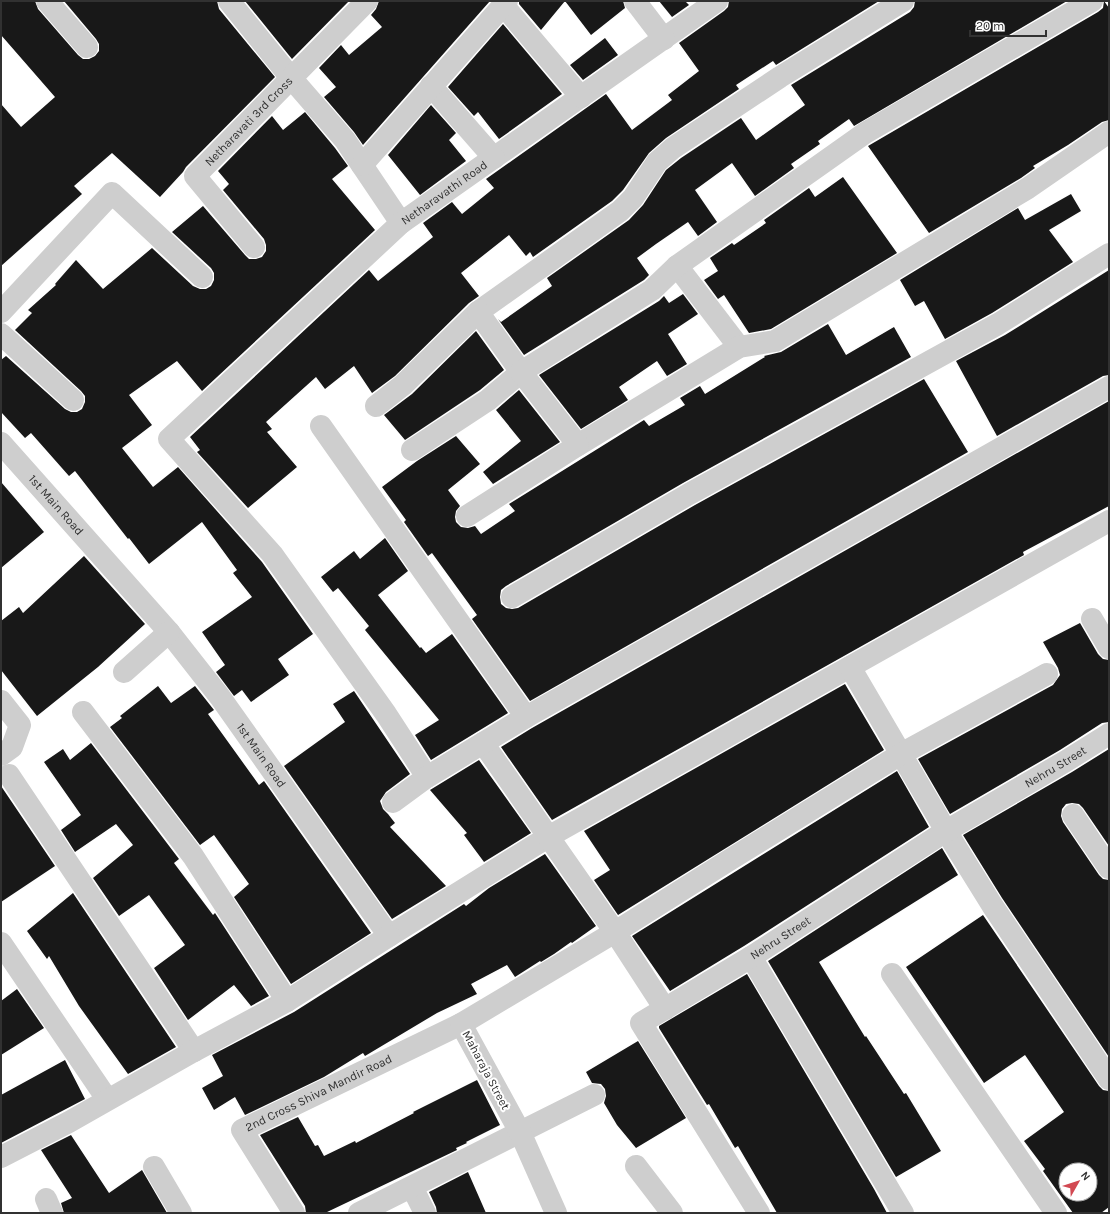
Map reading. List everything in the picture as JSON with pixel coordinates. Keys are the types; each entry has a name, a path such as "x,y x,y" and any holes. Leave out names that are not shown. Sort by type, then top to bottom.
{"street":[{"path":"47,1 87,47"},
{"name":"Netharavathi Road","path":"229,1 344,140 402,223 718,1"},
{"name":"Netharavati 3rd Cross","path":"254,247 195,176 367,1"},
{"path":"635,1 664,39"},
{"path":"376,406 403,385 478,312 620,211 633,198 657,162 673,148 780,77 903,1"},
{"path":"412,450 488,400 521,372 652,290 677,266 865,133 1092,1"},
{"path":"362,165 505,3 581,97"},
{"path":"431,86 494,158"},
{"path":"467,516 578,445 739,347 775,341 1028,188 1109,132"},
{"path":"1,312 112,192 202,277"},
{"path":"402,223 169,439 272,554 381,708 427,777"},
{"path":"512,597 689,494 998,324 1109,254"},
{"path":"677,266 739,347"},
{"path":"478,312 521,372 578,445"},
{"path":"1,334 73,400"},
{"path":"393,802 427,777 526,716 812,556 1109,387"},
{"path":"320,426 526,716"},
{"name":"1st Main Road","path":"1,443 168,632 220,697 389,936"},
{"path":"1,1157 69,1122 107,1099 287,1001 548,837 1109,521"},
{"path":"1092,619 1109,648"},
{"path":"124,672 168,632"},
{"path":"850,667 946,831 992,905 1109,1079"},
{"name":"Maharaja Street","path":"556,1213 520,1132 461,1024 615,932 901,754 1047,674"},
{"path":"1,701 20,725 12,747 1,755"},
{"path":"84,712 193,856 287,1001"},
{"name":"Nehru Street","path":"759,1213 641,1023 751,957 946,831 1066,762 1109,734"},
{"path":"483,743 615,932 665,1009"},
{"path":"9,775 194,1051"},
{"path":"1073,815 1109,868"},
{"path":"1,943 107,1099"},
{"path":"751,957 902,1213"},
{"path":"892,974 1056,1213"},
{"name":"2nd Cross Shiva Mandir Road","path":"294,1213 242,1130 461,1024"},
{"path":"360,1213 594,1095"},
{"path":"636,1166 672,1213"},
{"path":"154,1167 181,1213"},
{"path":"412,1187 425,1213"}],"building":[{"path":"1,1 35,1 38,9 78,55 83,59 89,59 95,56 99,51 99,44 64,1 217,1 219,9 275,77 186,167 160,197 112,153 74,186 82,194 1,266 1,104 21,127 55,97 1,35"},
{"path":"245,1 349,1 292,59"},
{"path":"379,1 490,1 363,145 354,132 324,97 336,87 319,68 341,45 349,55 382,27 371,15 376,9"},
{"path":"519,1 565,1 541,30 519,4"},
{"path":"565,1 623,1 625,8 591,35"},
{"path":"659,1 685,1 689,5 672,17"},
{"path":"729,1 879,1 776,65 773,61 736,85 739,89 666,138 649,153 623,190 612,201 533,257 530,252 526,256 509,235 461,273 479,296 469,303 395,376 372,393 354,366 325,389 316,377 266,422 272,429 267,432 297,467 248,508 197,452 200,450 190,437 369,270 378,281 433,237 423,223 452,202 462,214 494,188 486,179 606,94 632,130 672,100 668,95 699,71 679,43 724,11 728,7"},
{"path":"915,1 1067,1 854,126 849,119 818,141 820,144 791,164 794,168 755,196 732,163 695,190 717,222 698,236 688,222 656,244 637,258 649,275 644,280 524,355 498,319 501,322 552,286 547,278 629,220 643,205 666,170 681,158 741,118 756,140 805,105 791,85 910,12 914,7"},
{"path":"1104,1 1109,8 1109,120 1102,122 1033,166 1035,168 1021,178 929,233 868,146 1098,12 1103,8"},
{"path":"503,24 562,94 499,139 478,112 474,116 448,87"},
{"path":"605,38 618,55 583,80 570,65"},
{"path":"431,105 456,133 449,140 466,161 420,195 388,155"},
{"path":"305,112 348,166 332,179 375,230 202,391 177,361 129,395 152,425 122,448 153,487 178,467 262,562 313,634 278,659 289,675 251,702 242,690 234,696 216,672 225,665 202,632 252,597 233,573 237,570 202,522 149,564 75,471 69,476 31,433 25,438 1,412 1,360 6,356 65,409 71,412 77,412 82,409 85,402 85,396 81,391 15,330 32,313 28,310 56,285 55,284 76,260 103,289 152,248 193,286 200,289 206,289 211,286 214,280 214,273 211,268 172,232 203,206 249,259 262,257 266,251 264,239 223,190 229,184 218,171 272,116 283,130"},
{"path":"843,177 897,253 771,329 749,333 724,295 718,299 704,280 718,271 710,258 732,243 734,245 766,223 764,220 809,188 815,197"},
{"path":"1071,194 1081,211 1049,230 1073,262 992,313 945,339 924,301 915,306 900,280 1018,208 1025,220"},
{"path":"1109,270 1109,375 1103,376 997,436 956,361 1005,335"},
{"path":"683,294 698,314 668,334 687,364 667,376 657,361 619,387 628,400 581,429 539,375 659,301 664,296 669,303"},
{"path":"828,324 846,355 894,327 911,357 683,483 506,586 501,590 501,604 506,608 518,608 695,505 924,379 968,452 530,701 472,619 477,615 432,553 428,556 404,522 406,520 382,487 417,461 456,436 480,464 448,490 460,506 456,511 456,522 461,527 468,528 475,526 481,534 515,511 509,504 644,420 649,426 685,405 680,398 700,386 705,394 765,357 764,356 781,352"},
{"path":"476,331 504,370 480,390 405,440 384,415 412,394"},
{"path":"519,390 560,442 493,484 483,472 521,441 496,410"},
{"path":"1109,401 1109,506 1023,552 1024,555 552,820 501,747 532,728"},
{"path":"1,482 44,532 1,568"},
{"path":"385,538 408,571 378,595 420,648 421,647 426,653 452,634 508,713 431,760 415,735 439,720 365,630 369,626 338,588 333,592 321,577 354,551 360,559"},
{"path":"84,556 145,624 98,667 37,716 1,670 1,621 19,607 23,613"},
{"path":"1080,623 1098,654 1103,659 1109,660 1109,722 1102,723 1060,750 950,814 918,759 1053,685 1060,675 1058,668 1043,642"},
{"path":"845,684 884,750 618,915 594,880 610,870 584,831"},
{"path":"158,686 171,703 195,686 214,710 208,714 259,785 264,781 371,933 291,984 234,897 249,884 214,835 200,845 110,727 122,718 120,716"},
{"path":"354,691 410,774 386,792 380,801 383,809 395,823 390,827 446,886 392,919 284,766 345,722 333,704"},
{"path":"91,743 179,859 174,863 213,915 215,913 269,996 251,1006 234,985 188,1020 154,968 185,945 149,895 119,916 93,878 133,845 116,824 75,852 61,830 81,815 44,762 63,749 70,760"},
{"path":"1109,749 1109,846 1079,804 1066,804 1062,809 1061,816 1063,822 1099,875 1103,879 1109,880 1109,1057 1002,898 963,835"},
{"path":"479,760 531,833 484,862 464,835 467,833 430,790"},
{"path":"897,771 929,827 744,946 670,991 632,936"},
{"path":"1,786 55,866 1,902"},
{"path":"942,848 958,875 819,962 865,1037 866,1036 904,1094 906,1093 941,1151 896,1177 768,961"},
{"path":"545,854 596,926 572,943 571,942 515,977 507,965 471,984 477,994 437,1013 365,1056 363,1053 324,1077 245,1115 235,1097 214,1110 202,1088 223,1076 212,1055 294,1012 464,904 466,906 489,888"},
{"path":"73,893 176,1047 128,1074 79,1006 49,956 47,959 27,931"},
{"path":"983,915 1099,1086 1103,1090 1109,1091 1109,1207 1101,1213 1073,1213 1065,1202 1098,1202 1098,1162 1058,1162 1058,1192 1043,1171 1045,1169 1024,1141 1064,1112 1025,1055 984,1083 906,967"},
{"path":"747,974 887,1213 777,1213 738,1146 735,1148 709,1104 707,1105 659,1028 659,1026"},
{"path":"17,989 44,1028 1,1055 1,1001"},
{"path":"638,1041 686,1118 636,1148 617,1125 604,1103 606,1096 605,1089 601,1084 592,1083 586,1072"},
{"path":"65,1060 85,1099 1,1143 1,1095"},
{"path":"477,1080 500,1125 466,1142 467,1143 456,1148 457,1150 325,1213 306,1213 305,1206 260,1135 298,1117 315,1146 318,1145 324,1156 355,1141 356,1143"},
{"path":"71,1135 109,1193 142,1170 167,1213 64,1213 61,1203 72,1198 41,1150"},
{"path":"468,1172 486,1213 437,1213 436,1207 429,1192"}]}
